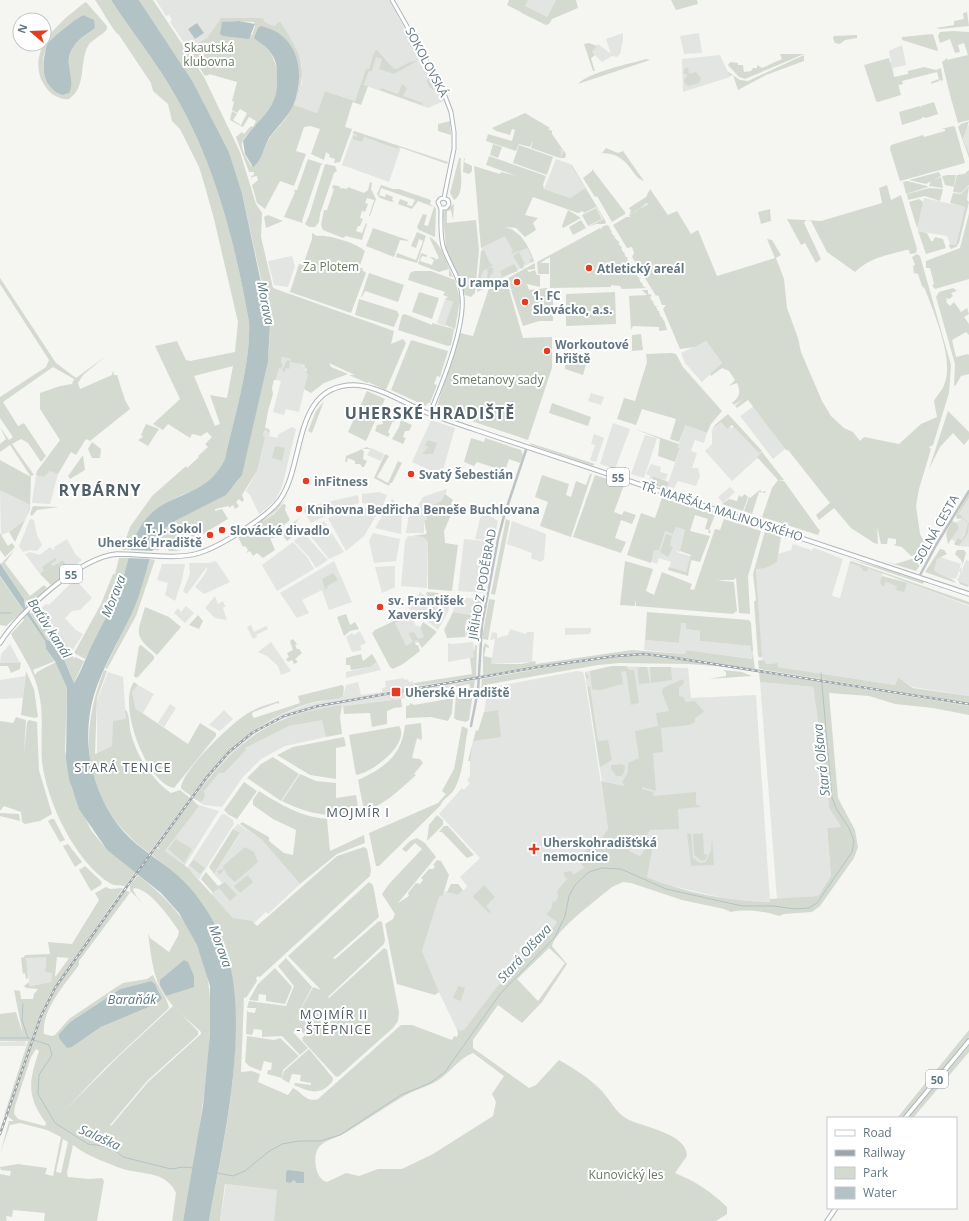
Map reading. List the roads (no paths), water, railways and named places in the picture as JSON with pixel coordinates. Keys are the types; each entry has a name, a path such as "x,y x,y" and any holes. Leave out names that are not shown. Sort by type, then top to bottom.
{"main road":[{"name":"SOKOLOVSKÁ","path":"392,0 442,88 451,112 454,145 444,198"},
{"name":"SOKOLOVSKÁ","path":"442,208 446,208 449,204 448,200 444,198"},
{"name":"SOKOLOVSKÁ","path":"430,414 453,349 462,306 460,286 446,255 442,239 440,223 442,208 439,206 438,202 440,199 444,198"},
{"name":"55","path":"0,643 32,607 86,564 103,557 122,554 184,556 196,554 210,548 266,514 281,499 289,483 308,416 316,403 326,394 346,386 365,386 430,414"},
{"name":"TŘ. MARŠÁLA MALINOVSKÉHO","path":"430,414 969,594"},
{"name":"50","path":"906,1117 969,1041"},
{"path":"827,1221 835,1209"}],"street":[{"name":"JIŘÍHO Z PODĚBRAD","path":"471,726 478,690 484,615 504,516 527,447"},
{"name":"SOLNÁ CESTA","path":"920,577 938,541 969,491"}],"water":[{"name":"Morava","path":"111,0 139,0 193,82 229,152 242,193 270,325 268,361 242,475 226,495 175,521 163,530 157,539 136,604 94,695 88,731 92,768 104,802 113,818 130,838 184,881 197,896 218,930 231,970 235,1004 236,1041 233,1079 228,1117 209,1221 183,1221 203,1106 210,1034 210,986 197,945 179,913 161,893 107,850 79,809 69,779 66,759 67,688 55,661 46,649 45,641 0,576 0,563 24,599 25,606 47,640 53,641 58,645 74,683 118,592 135,537 143,523 152,512 174,499 197,489 207,482 217,472 225,459 245,373 249,338 249,322 230,232 211,173 187,117 172,90 158,67"},
{"path":"83,15 94,20 95,28 78,41 70,52 69,64 71,87 69,93 62,95 51,88 45,78 43,66 45,52 52,52 52,39 69,24"},
{"path":"239,21 255,24 249,39 223,36 220,34 222,22"},
{"path":"197,23 204,33 195,39 188,29"},
{"path":"261,26 276,32 288,42 297,58 299,78 296,97 291,110 269,138 260,158 253,167 245,154 243,141 271,106 277,89 277,67 274,58 267,48 254,38 258,28"},
{"path":"184,960 188,962 194,976 194,987 166,996 160,985 160,980"},
{"name":"Baraňák","path":"151,981 155,984 162,998 156,1004 101,1027 72,1047 67,1048 59,1038 59,1034 70,1022 120,989"},
{"path":"288,1170 304,1172 304,1183 297,1183 294,1180 290,1183 286,1182 286,1172"}],"waterway":[{"path":"0,613 11,613"},
{"name":"Stará Olšava","path":"217,1173 233,1176 245,1171 268,1152 282,1144 299,1141 320,1141 340,1135 401,1095 430,1083 445,1072 500,994 555,937 565,916 569,896 575,885 589,872 602,868 621,869 666,889 742,906 773,906 796,909 809,908 817,903 852,852 854,841 849,828 837,810 832,798 821,673"},
{"path":"23,1004 22,1020 28,1038"},
{"name":"Salaška","path":"0,1038 28,1038 49,1045 52,1055 39,1075 38,1094 55,1123 88,1144 103,1146 117,1152 123,1157 171,1169 183,1167 194,1168"}],"railway":[{"path":"0,1134 41,1016 55,988 207,777 229,752 252,733 284,716 318,706 538,667 616,656 644,654 969,704"}],"place":[{"name":"Atletický areál","path":"589,268"},
{"name":"U rampa","path":"517,282"},
{"name":"1. FC Slovácko, a.s.","path":"525,302"},
{"name":"Workoutové hřiště","path":"547,351"},
{"name":"Svatý Šebestián","path":"411,474"},
{"name":"inFitness","path":"306,481"},
{"name":"Knihovna Bedřicha Beneše Buchlovana","path":"299,509"},
{"name":"Slovácké divadlo","path":"222,530"},
{"name":"T. J. Sokol Uherské Hradiště","path":"210,535"},
{"name":"sv. František Xaverský","path":"380,607"},
{"name":"Uherské Hradiště","path":"396,692"},
{"name":"Uherskohradišťská nemocnice","path":"534,849"}],"district":[{"name":"UHERSKÉ HRADIŠTĚ","path":"430,413"},
{"name":"RYBÁRNY","path":"100,490"},
{"name":"STARÁ TENICE","path":"123,767"},
{"name":"MOJMÍR I","path":"358,812"},
{"name":"MOJMÍR II - ŠTĚPNICE","path":"334,1022"}],"park label":[{"name":"Skautská klubovna","path":"209,54"},
{"name":"Za Plotem","path":"331,266"},
{"name":"Smetanovy sady","path":"498,379"},
{"name":"Kunovický les","path":"626,1174"}],"water label":[{"name":"Baťův kanál","path":"50,628"}]}
